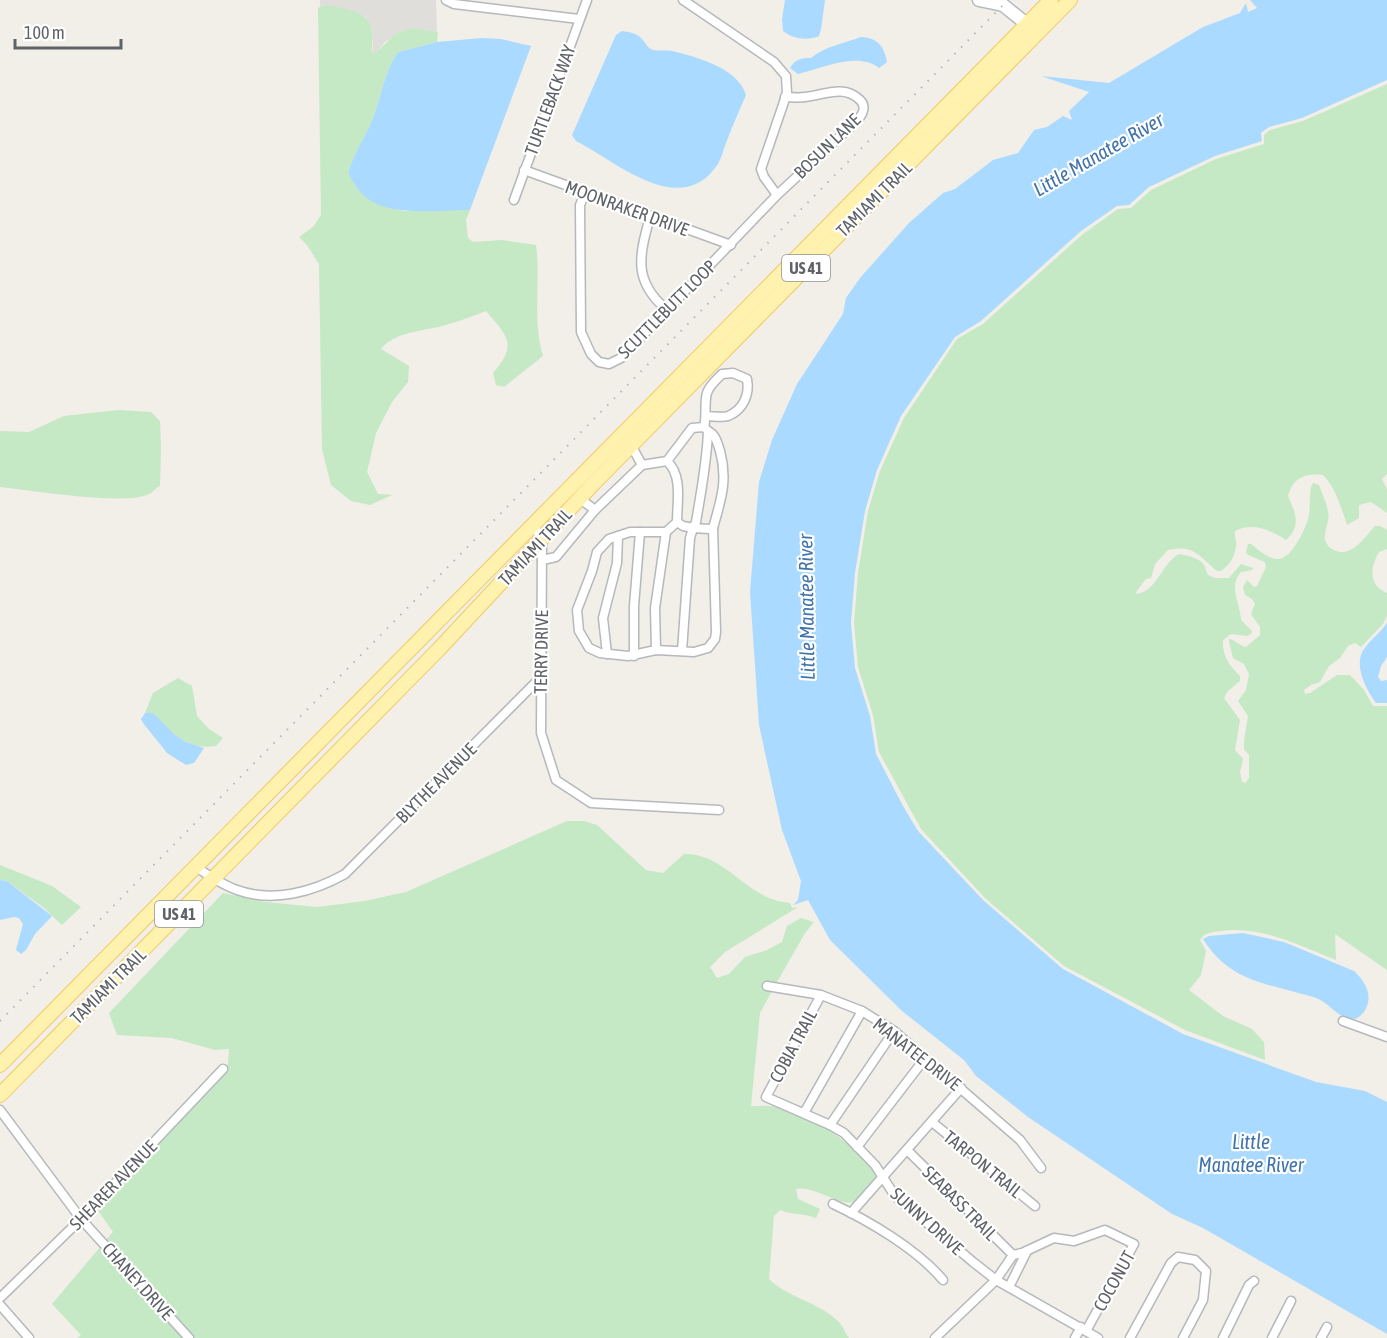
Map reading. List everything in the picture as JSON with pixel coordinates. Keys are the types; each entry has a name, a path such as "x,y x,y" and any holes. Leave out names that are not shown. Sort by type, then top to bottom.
{"main road":[{"name":"TAMIAMI TRAIL","path":"1033,29 1051,0"},
{"name":"TAMIAMI TRAIL","path":"0,1065 533,525 820,244 1033,29 1071,0"},
{"name":"TAMIAMI TRAIL","path":"0,1095 439,650 579,498 632,445 820,244"}],"street":[{"path":"446,0 454,4 579,20"},
{"name":"TURTLEBACK WAY","path":"514,200 587,0"},
{"path":"683,0 774,62 786,76 785,97 761,170 777,195"},
{"path":"979,0 1003,5 1033,29"},
{"name":"BOSUN LANE","path":"777,195 857,121 864,107 862,102 852,94 841,91 823,92 803,98 785,97"},
{"name":"MOONRAKER DRIVE","path":"524,170 731,245"},
{"name":"SCUTTLEBUTT LOOP","path":"585,193 580,205 581,332 591,354 599,362 609,364 621,358 777,195"},
{"path":"650,217 644,239 641,272 653,298 666,309"},
{"path":"682,651 690,538 696,522 708,447 706,394 722,374 733,373 747,379 749,390 741,408 726,417 707,416"},
{"path":"542,560 556,557 595,510 642,465 667,461 692,428 706,429 714,434 717,441 725,478 713,528 716,632 715,639 708,648 703,650 694,652 656,650 634,656 608,654 589,648 579,631 577,610 589,581 597,552 605,542 630,532 666,532"},
{"path":"632,445 642,465"},
{"path":"656,650 656,608 666,532 677,522 677,477 674,467 667,461"},
{"path":"579,498 595,510"},
{"path":"677,522 693,528 713,528"},
{"path":"533,525 542,538"},
{"path":"634,656 634,606 640,532"},
{"path":"608,654 603,618 617,563 618,536"},
{"name":"TERRY DRIVE","path":"542,538 541,733 555,780 591,803 719,810"},
{"name":"BLYTHE AVENUE","path":"196,867 235,890 253,894 297,894 327,884 345,874 541,677"},
{"name":"MANATEE DRIVE","path":"767,986 821,995 862,1011 894,1031 1020,1140 1041,1168"},
{"name":"COBIA TRAIL","path":"766,1097 821,995"},
{"path":"804,1113 862,1011"},
{"path":"1343,1021 1387,1037"},
{"path":"830,1125 894,1031"},
{"path":"857,1147 926,1057"},
{"name":"SHEARER AVENUE","path":"0,1298 81,1219 223,1069"},
{"path":"851,1213 961,1088"},
{"name":"SUNNY DRIVE","path":"766,1097 843,1133 875,1165 895,1196 996,1280 1098,1338"},
{"name":"CHANEY DRIVE","path":"0,1110 81,1219 189,1338"},
{"name":"TARPON TRAIL","path":"932,1122 1035,1206"},
{"name":"SEABASS TRAIL","path":"907,1150 1013,1255"},
{"path":"833,1204 862,1218 903,1245 943,1280"},
{"name":"COCONUT","path":"1027,1251 1054,1238 1074,1241 1105,1230 1134,1244 1084,1329"},
{"path":"935,1338 996,1280 1013,1255 1027,1251"},
{"path":"1009,1287 1027,1251"},
{"path":"1130,1338 1171,1263 1178,1257 1195,1260 1206,1271 1203,1300 1183,1338"},
{"path":"1222,1338 1249,1285 1254,1281"},
{"path":"1272,1338 1291,1301"},
{"path":"0,1305 28,1338"},
{"path":"1321,1338 1327,1327"},
{"path":"1075,1338 1084,1329"}],"shaded area":[{"path":"320,0 436,0 437,32 412,28 385,42 373,56 372,29 366,17 324,5 320,7"}],"green space":[{"path":"324,5 353,11 366,18 372,31 373,55 397,33 412,28 438,32 437,42 398,52 389,68 373,118 348,173 368,199 403,211 470,210 466,220 468,238 473,242 502,240 536,245 537,315 543,356 504,387 496,385 493,373 506,355 507,341 486,311 448,324 409,333 393,339 381,349 409,366 408,382 392,402 376,433 367,472 378,494 392,495 370,505 351,501 331,485 322,449 319,264 299,237 313,227 321,215 318,8"},
{"path":"1387,84 1387,474 1382,479 1387,489 1387,513 1371,502 1359,505 1359,518 1347,525 1338,498 1328,480 1323,475 1305,476 1293,485 1288,496 1296,523 1286,540 1261,528 1241,528 1235,531 1234,553 1229,563 1221,571 1217,571 1190,550 1168,550 1155,564 1151,578 1146,579 1136,592 1137,594 1144,592 1150,587 1173,558 1179,554 1199,560 1208,575 1215,578 1229,578 1241,564 1253,568 1241,572 1235,584 1241,620 1252,633 1247,636 1231,634 1223,640 1227,660 1240,676 1240,681 1227,692 1224,698 1240,720 1235,750 1243,759 1240,772 1242,782 1245,783 1249,778 1249,755 1244,749 1248,716 1238,701 1246,690 1249,674 1244,664 1233,658 1229,639 1246,647 1260,635 1260,627 1251,614 1255,604 1245,595 1243,587 1247,580 1254,587 1257,586 1266,567 1265,562 1248,555 1246,552 1248,544 1275,559 1289,553 1294,548 1308,520 1313,483 1319,485 1327,505 1328,522 1325,540 1331,548 1346,552 1357,546 1375,526 1387,530 1387,549 1379,552 1373,569 1376,585 1387,593 1387,616 1383,624 1361,647 1355,643 1348,646 1340,658 1329,666 1320,682 1304,690 1305,694 1310,693 1337,675 1350,675 1364,690 1373,706 1387,706 1387,970 1335,934 1336,960 1279,938 1250,931 1220,931 1204,936 1200,940 1206,951 1201,975 1189,990 1223,1016 1252,1029 1264,1042 1265,1060 1185,1030 1064,966 985,898 921,829 879,752 873,715 858,667 854,623 858,573 868,511 880,471 904,418 957,339 983,324 1083,234 1118,209 1131,208 1151,190 1216,159 1264,144 1264,135 1270,130 1303,121"},
{"path":"118,410 151,412 160,421 160,486 150,493 137,497 100,498 0,487 0,431 29,432 64,416"},
{"path":"178,678 192,686 197,716 209,729 223,738 216,746 206,747 188,743 166,727 153,713 145,713 153,693"},
{"path":"567,821 584,821 597,825 646,870 663,873 684,854 697,855 719,865 761,894 774,900 790,903 792,908 798,907 725,952 710,967 717,978 729,974 745,957 782,942 787,926 801,918 814,922 805,933 776,984 763,982 763,990 772,991 760,1013 751,1106 784,1109 813,1121 855,1150 875,1172 876,1179 856,1201 844,1202 812,1190 796,1189 798,1199 820,1209 816,1218 780,1210 774,1216 769,1279 785,1291 831,1315 849,1338 194,1338 106,1240 113,1232 95,1206 228,1064 229,1049 215,1050 172,1038 117,1035 109,1013 223,893 265,902 317,907 365,901 406,892"},
{"path":"0,865 52,886 81,907 62,925 44,908 7,881 0,880"},
{"path":"101,1246 184,1338 77,1338 81,1335 52,1304"}],"water":[{"path":"785,0 825,0 819,36 800,38 783,31"},
{"name":"Little Manatee River","path":"1250,0 1387,0 1387,80 1302,118 1269,127 1261,133 1262,141 1215,156 1149,187 1129,205 1117,206 1081,231 981,321 955,337 901,416 877,470 865,511 855,573 851,623 855,668 870,716 876,754 918,831 983,900 1063,969 1183,1034 1316,1082 1365,1091 1387,1102 1387,1334 1203,1228 1172,1214 1028,1117 976,1076 964,1060 902,1011 830,940 808,900 793,905 798,900 801,881 782,830 759,725 750,592 759,482 772,440 797,384 843,314 846,298 860,278 909,223 943,193 955,189 993,160 1018,153 1034,130 1047,127 1063,116 1072,120 1069,111 1089,92 1041,76 1109,83 1203,27 1240,13 1246,3 1248,12 1257,8"},
{"path":"622,31 638,36 653,50 672,51 715,65 735,78 742,86 746,95 720,159 715,168 700,182 683,188 665,186 646,180 576,141 572,135 616,35"},
{"path":"861,37 876,41 884,51 887,62 879,68 870,63 850,61 798,74 790,68 799,60 811,58 828,48"},
{"path":"482,38 501,39 531,46 470,210 404,210 378,205 368,199 359,191 348,173 373,118 386,76 398,52 437,42"},
{"path":"1387,623 1387,657 1378,677 1381,681 1387,680 1387,703 1376,703 1362,677 1360,662 1364,649"},
{"path":"145,713 153,713 175,735 186,742 204,748 194,763 186,765 167,753 143,723 141,719"},
{"path":"0,880 7,881 52,916 21,954 16,950 23,924 19,918 14,917 0,920"},
{"path":"1243,933 1284,942 1354,971 1367,990 1368,1001 1364,1012 1359,1017 1348,1018 1315,998 1241,975 1221,961 1203,939 1209,936"}],"railway":[{"path":"0,1021 1008,0"}]}
